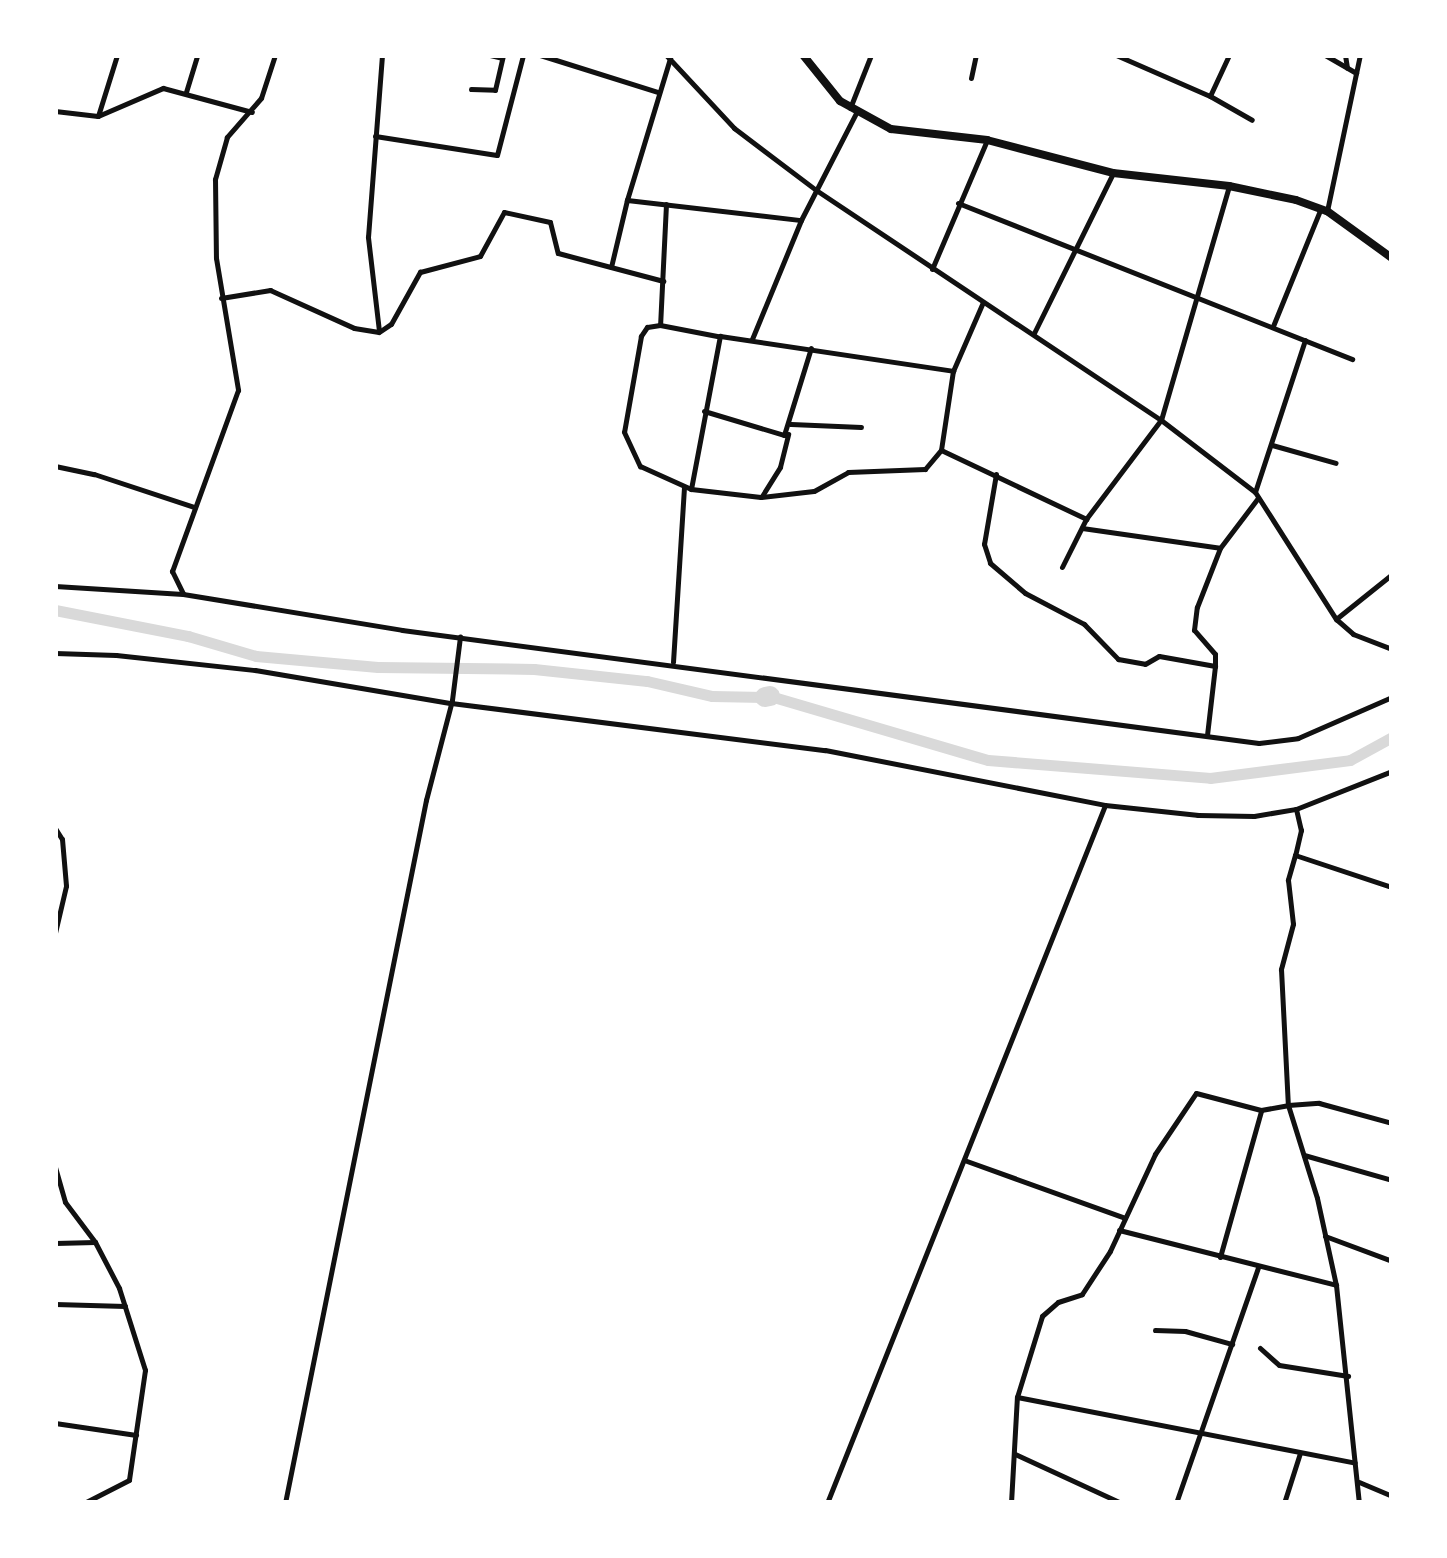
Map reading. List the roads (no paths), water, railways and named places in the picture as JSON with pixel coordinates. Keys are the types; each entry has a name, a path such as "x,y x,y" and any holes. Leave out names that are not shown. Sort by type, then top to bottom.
{"main road":[{"path":"803,55 853,111 900,132 987,140 1114,173 1230,186 1324,210 1392,258"}],"street":[{"path":"98,116 117,55"},
{"path":"186,92 197,55"},
{"path":"182,594 172,571 238,390 216,258 215,179 227,137 252,112 264,93 275,55"},
{"path":"379,332 368,236 382,55"},
{"path":"472,89 495,90 503,56 490,55"},
{"path":"376,136 497,156 523,55"},
{"path":"540,55 658,92"},
{"path":"752,340 853,111 871,55"},
{"path":"971,78 976,55"},
{"path":"1116,55 1210,96 1252,120"},
{"path":"1210,96 1228,55"},
{"path":"1324,55 1356,73"},
{"path":"1345,55 1347,68"},
{"path":"1272,327 1324,210 1360,55"},
{"path":"612,267 668,56"},
{"path":"668,56 734,128 816,190 1161,420 1257,495 1336,620 1353,634 1392,649"},
{"path":"55,110 98,116 156,89 186,92 252,112"},
{"path":"932,269 987,140"},
{"path":"1034,334 1114,173"},
{"path":"1062,566 1086,519 1161,420 1230,186"},
{"path":"627,200 802,220"},
{"path":"958,202 1352,360"},
{"path":"660,325 666,204"},
{"path":"222,298 270,290 354,328 379,332 391,324 420,272 480,256 502,212 550,222 556,252 664,281"},
{"path":"953,371 660,325 647,327 641,336 624,432 640,466 688,488 761,497 814,491 848,472 927,468 941,450 953,371 983,302"},
{"path":"673,662 688,488 720,336"},
{"path":"1207,734 1215,654 1194,626 1220,548 1257,495 1305,340"},
{"path":"761,497 780,467 812,348"},
{"path":"704,410 778,436 789,427 861,427"},
{"path":"1272,446 1336,463"},
{"path":"941,450 1086,519"},
{"path":"55,466 94,474 194,506"},
{"path":"996,474 984,544 986,556 999,573 1025,593 1084,624 1118,659 1145,664 1159,656 1215,666"},
{"path":"1082,528 1220,548"},
{"path":"1336,620 1392,576"},
{"path":"55,586 182,594 459,638 1283,742 1392,696"},
{"path":"285,1503 426,800 452,701 459,638"},
{"path":"55,654 116,655 255,670 452,701 825,750 1105,804 1234,816 1296,810 1392,772"},
{"path":"827,1503 1105,804"},
{"path":"1296,810 1301,830 1288,880 1293,924 1281,969 1288,1106 1336,1285 1359,1503"},
{"path":"55,828 62,839 66,886 55,933"},
{"path":"1295,855 1392,887"},
{"path":"1011,1503 1016,1397 1042,1316 1058,1302 1079,1298 1119,1230 1155,1154 1192,1094 1261,1110 1319,1103 1392,1122"},
{"path":"1220,1258 1261,1110"},
{"path":"1304,1156 1392,1180"},
{"path":"964,1160 1124,1218"},
{"path":"55,1167 65,1202 96,1242 125,1306 145,1370 126,1483 84,1503"},
{"path":"1119,1230 1336,1285"},
{"path":"1325,1236 1392,1261"},
{"path":"55,1242 96,1242"},
{"path":"1176,1503 1258,1268"},
{"path":"55,1304 125,1306"},
{"path":"1155,1330 1185,1331 1232,1344"},
{"path":"1260,1348 1279,1366 1348,1376"},
{"path":"1016,1397 1354,1463"},
{"path":"55,1423 136,1435"},
{"path":"1284,1503 1300,1452"},
{"path":"1015,1454 1120,1503"},
{"path":"1358,1482 1392,1496"}],"waterway":[{"path":"55,610 188,636 256,656 378,667 534,669 647,681 712,696 765,697"},
{"path":"770,696 988,760 1210,778 1350,760 1392,737"},
{"path":"765,697 770,696"}]}
